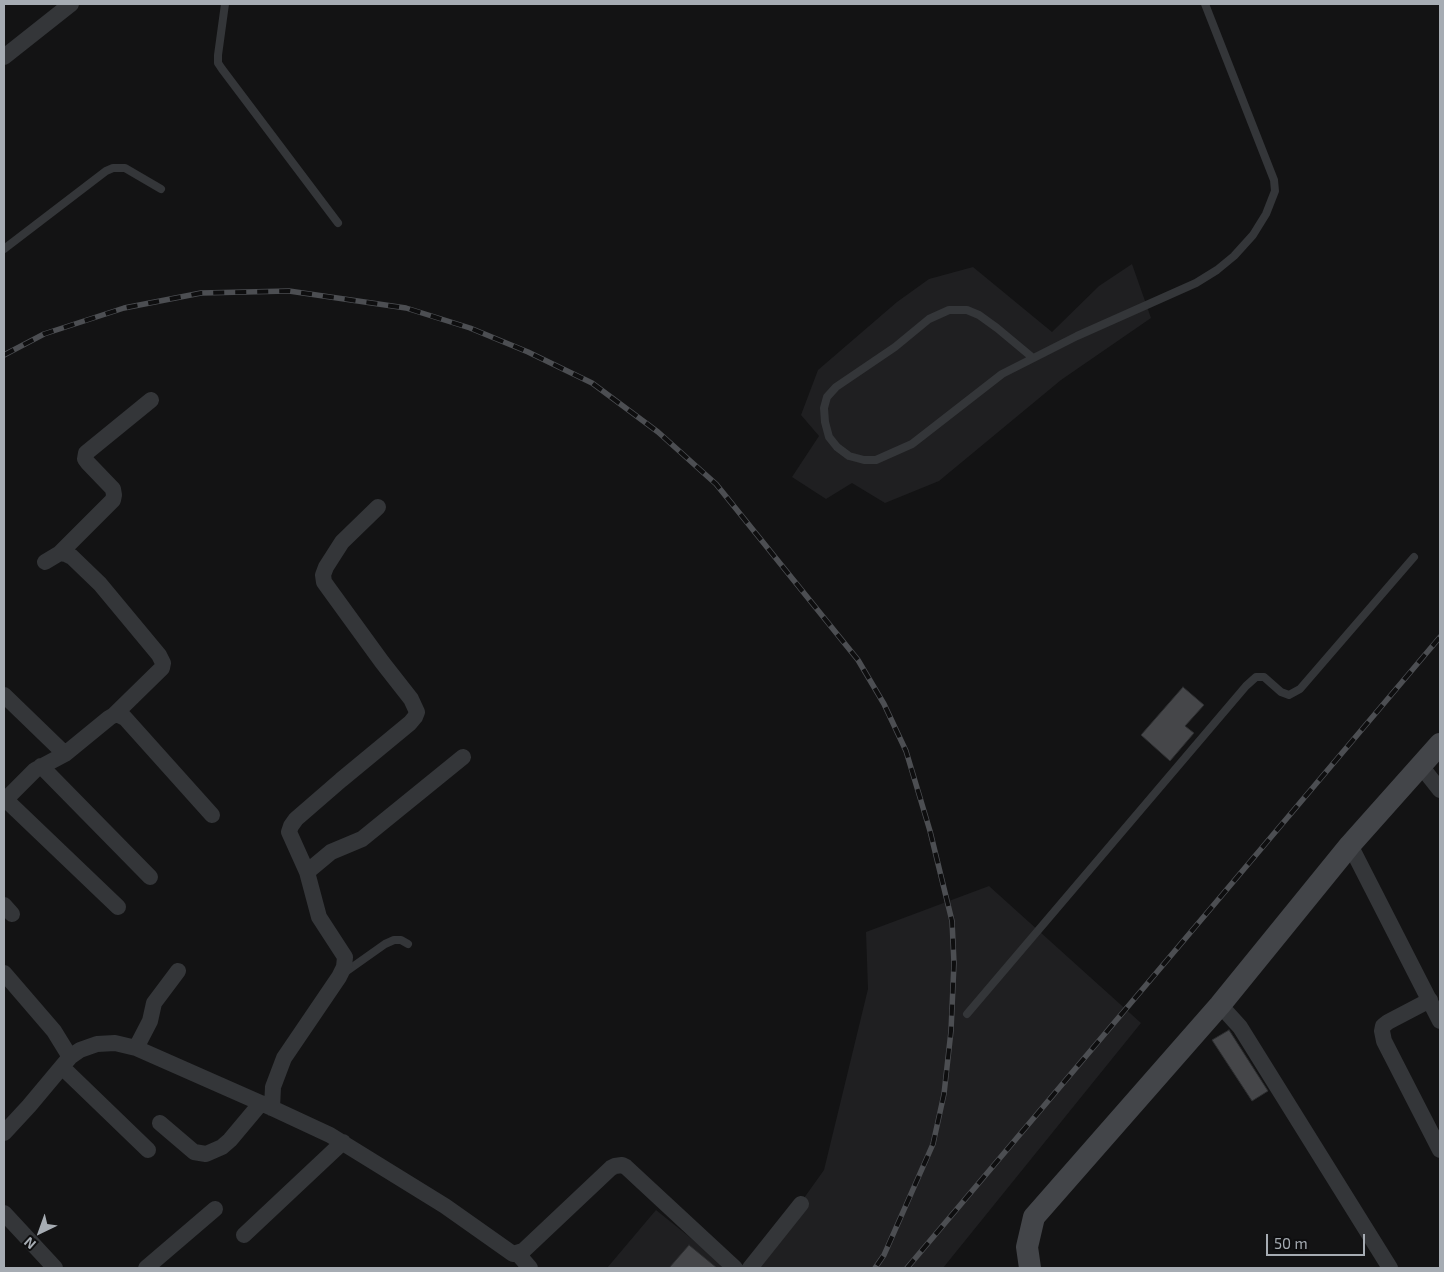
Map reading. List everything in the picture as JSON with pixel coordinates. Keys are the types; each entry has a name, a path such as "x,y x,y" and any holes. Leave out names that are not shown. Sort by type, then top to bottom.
{"main road":[{"path":"1030,1268 1027,1247 1034,1218 1220,1005 1350,845 1440,744"}],"street":[{"path":"4,57 71,4"},
{"path":"45,562 60,553 113,500 113,489 85,459 86,453 150,400"},
{"path":"160,1123 194,1152 206,1154 222,1147 267,1106 284,1058 344,967 345,957 319,917 307,872 290,832 291,826 296,819 416,717 417,712 411,699 324,582 323,575 326,567 342,542 378,507"},
{"path":"60,553 72,557 100,584 159,655 162,668 114,715 65,754 35,770 4,800 118,907"},
{"path":"4,695 65,754"},
{"path":"114,715 126,718 212,814"},
{"path":"307,872 331,852 362,839 463,757"},
{"path":"42,766 150,877"},
{"path":"1421,766 1440,790"},
{"path":"1350,845 1440,1021"},
{"path":"136,1048 150,1021 154,1003 178,971"},
{"path":"4,973 54,1031 66,1062 148,1150"},
{"path":"1430,1000 1388,1022 1383,1026 1382,1031 1384,1041 1440,1150"},
{"path":"1220,1005 1240,1027 1390,1268"},
{"path":"4,1133 30,1106 66,1062 80,1050 97,1044 115,1043 136,1048 330,1135 445,1206 513,1254 523,1251 611,1168 618,1165 626,1167 735,1268"},
{"path":"244,1235 343,1142"},
{"path":"750,1268 801,1204"},
{"path":"146,1268 216,1209"},
{"path":"4,1214 55,1268"},
{"path":"518,1254 530,1268"}],"lane":[{"path":"225,4 218,63 338,222"},
{"path":"1032,358 979,315 967,310 949,310 929,319 895,347 836,387 827,397 824,408 829,436 837,447 850,456 864,460 876,460 912,444 994,380 1032,358 1077,336 1196,283 1217,270 1234,256 1253,235 1266,214 1275,191 1274,180 1205,4"},
{"path":"4,249 106,171 113,168 125,168 161,189"},
{"path":"967,1014 1246,686 1256,677 1264,677 1281,692 1289,695 1300,689 1414,557"},
{"path":"339,977 385,944 394,940 401,940 408,944"}],"shaded area":[{"path":"1132,264 1151,318 1061,380 939,481 885,503 852,483 826,499 792,477 819,436 801,415 818,370 897,302 929,279 973,267 1052,332 1099,286"},
{"path":"989,886 1141,1023 943,1268 754,1268 824,1170 868,989 866,932"},
{"path":"656,1210 728,1268 607,1268"}],"building":[{"path":"1183,687 1204,705 1185,726 1194,733 1170,761 1141,735"},
{"path":"1229,1030 1268,1091 1252,1101 1212,1040"},
{"path":"689,1245 717,1268 669,1268"}],"railway":[{"path":"4,355 44,334 124,308 201,293 289,291 406,308 470,328 528,352 592,383 658,432 716,484 858,660 884,704 906,751 930,831 952,921 954,963 951,1031 944,1094 933,1144 884,1255 875,1268"},
{"path":"907,1268 1440,637"}]}
